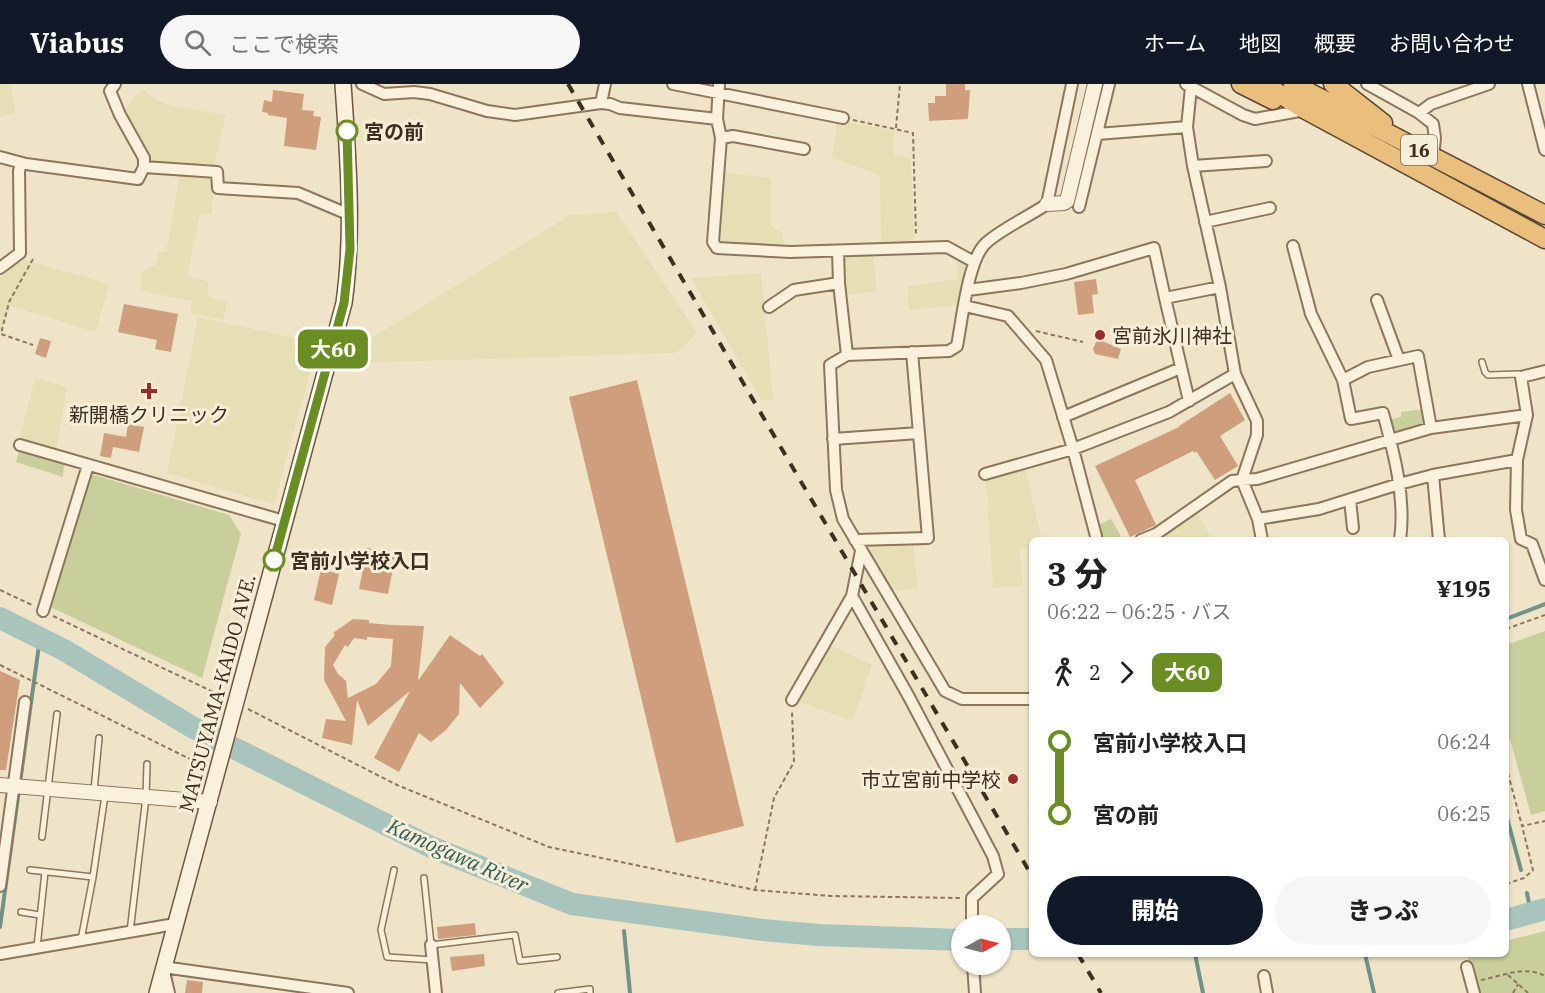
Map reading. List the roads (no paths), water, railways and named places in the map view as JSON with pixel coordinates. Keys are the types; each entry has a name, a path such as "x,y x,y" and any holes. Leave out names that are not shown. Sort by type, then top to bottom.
{"highway":[{"path":"1241,84 1271,99 1306,110"},
{"name":"16","path":"1263,84 1306,110 1545,239"},
{"name":"16","path":"1293,84 1545,215"},
{"path":"1333,84 1382,121 1390,136"}],"main road":[{"name":"MATSUYAMA-KAIDO AVE.","path":"157,993 344,303 350,249 350,214 343,84"}],"street":[{"path":"0,157 26,164 138,178 144,167 144,158 120,115 110,91 115,84"},
{"path":"362,84 384,94 414,92 430,94 487,111 516,115 601,103 620,108 717,119"},
{"path":"601,103 605,84"},
{"path":"673,84 718,89 843,117"},
{"path":"1047,204 1072,84"},
{"path":"1029,699 962,699 945,691 861,551 843,519 836,490 830,365 847,355 950,351 957,346 969,275 977,253 986,242 1047,204 1067,201 1095,84"},
{"path":"1079,207 1109,84"},
{"path":"1367,84 1419,113 1433,124 1432,157"},
{"path":"1419,113 1431,104 1489,84"},
{"path":"1528,84 1545,150"},
{"path":"1261,537 1258,519 1242,480 1257,435 1257,422 1235,374 1220,287 1193,166 1187,127 1189,86 1255,119 1306,110"},
{"path":"718,89 717,119 721,138 713,242 717,248 790,252 947,247 974,262"},
{"path":"1097,134 1187,127"},
{"path":"721,138 733,136 804,149"},
{"path":"1193,166 1266,161"},
{"path":"0,268 20,254 19,171 21,164 26,164"},
{"path":"144,167 217,172 218,188 298,193 350,214"},
{"path":"1205,222 1270,208"},
{"path":"1293,246 1311,314 1343,380 1351,419 1383,413 1399,484 1400,537"},
{"path":"968,290 1066,274 1154,248 1189,401"},
{"path":"838,251 847,355"},
{"path":"769,307 795,290 839,283"},
{"path":"1165,298 1220,287"},
{"path":"1377,300 1399,360"},
{"path":"965,306 1008,316 1046,360 1096,537"},
{"path":"855,540 928,538 912,352"},
{"path":"1343,380 1368,367 1418,356 1431,428"},
{"path":"1063,417 1181,368"},
{"path":"1545,371 1521,377 1527,415 1517,460 1516,510 1521,539 1532,544 1545,580"},
{"path":"985,474 1073,449 1169,412 1235,374"},
{"path":"1148,537 1232,482 1257,479 1431,428 1527,415"},
{"path":"833,439 919,433"},
{"path":"20,445 284,521"},
{"path":"1258,519 1319,509 1433,475 1517,460"},
{"path":"43,611 87,465"},
{"path":"1433,475 1439,537"},
{"path":"1350,500 1353,528"},
{"path":"792,700 852,596 861,551"},
{"path":"852,596 993,856 998,874 972,901 972,915"},
{"path":"0,886 2,857 15,786 25,702"},
{"path":"0,785 210,802"},
{"path":"0,954 175,924"},
{"path":"431,945 436,993"},
{"path":"1467,967 1472,988"},
{"path":"169,993 163,968 348,993"},
{"path":"974,975 975,993"},
{"path":"1264,976 1267,993"}],"lane":[{"path":"1482,362 1488,375 1520,374 1521,377"},
{"path":"42,837 57,714"},
{"path":"81,940 93,877 99,793 99,738"},
{"path":"129,932 146,797 147,764"},
{"path":"30,870 93,877"},
{"path":"394,870 381,930 387,957 433,960"},
{"path":"37,947 45,872"},
{"path":"424,878 431,945 515,935 520,962 557,957"},
{"path":"21,912 40,915"},
{"path":"558,993 590,989 591,993"}],"waterway":[{"path":"1509,618 1545,604"},
{"name":"Kamogawa River","path":"0,618 64,650 192,727 431,847 572,904 763,930 819,935 951,940"},
{"path":"0,927 40,638"},
{"path":"1509,825 1521,870"},
{"path":"1527,893 1531,913"},
{"name":"Kamogawa River","path":"1509,919 1545,909"},
{"path":"624,931 630,993"},
{"name":"Kamogawa River","path":"1011,939 1029,939"},
{"path":"1196,957 1203,993"},
{"path":"1366,957 1374,993"}],"railway":[{"path":"568,84 1029,871"},
{"path":"1080,957 1101,993"}],"place":[{"name":"宮の前","path":"347,131"},
{"name":"宮前氷川神社","path":"1100,335"},
{"name":"新開橋クリニック","path":"149,391"},
{"name":"宮前小学校入口","path":"274,560"},
{"name":"市立宮前中学校","path":"1013,779"}]}
